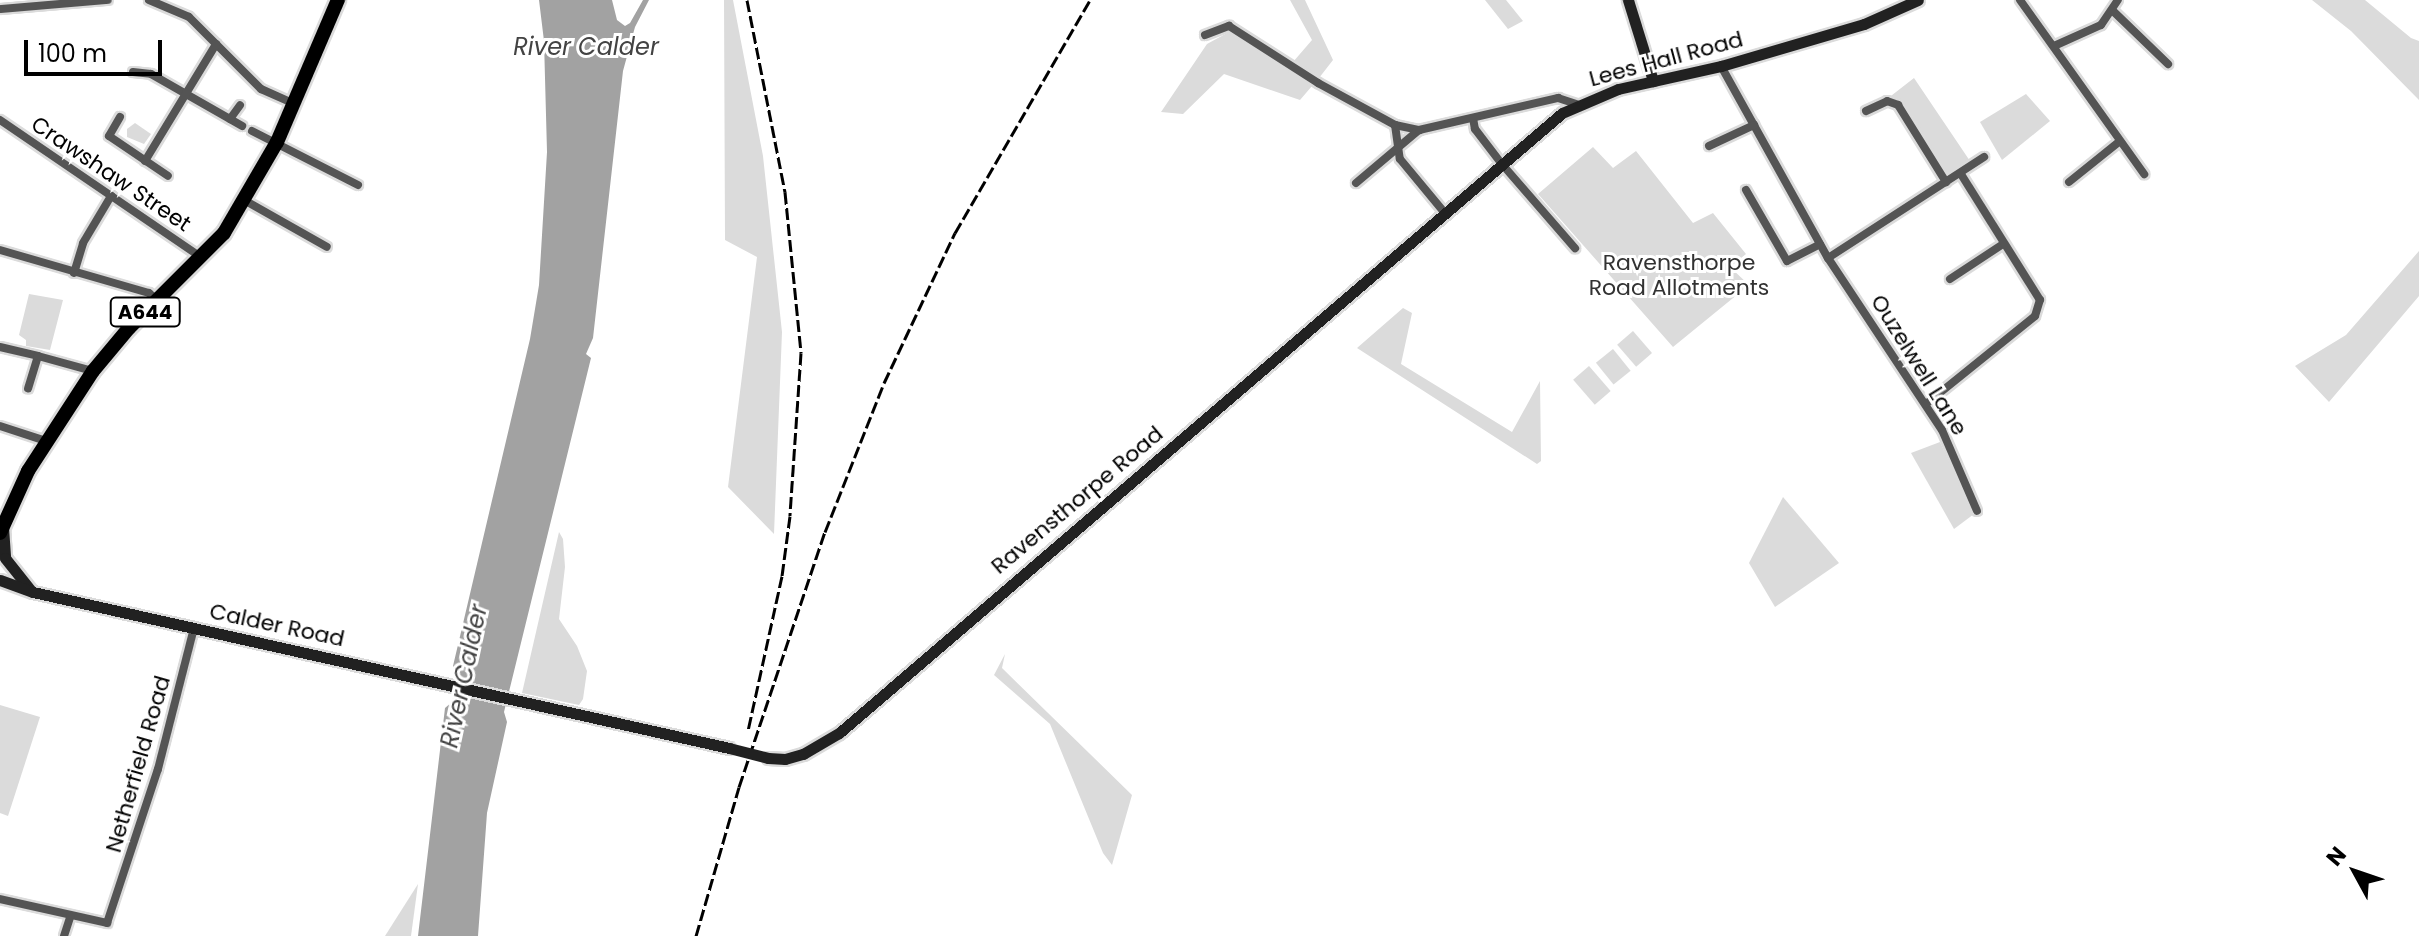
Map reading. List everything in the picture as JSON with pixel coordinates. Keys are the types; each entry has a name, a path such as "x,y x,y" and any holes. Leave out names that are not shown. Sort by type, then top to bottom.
{"highway":[{"name":"A644","path":"1,531 46,441 93,371 157,300 224,233 277,142 338,0"}],"street":[{"path":"0,9 108,0"},
{"path":"149,0 176,8 189,17 261,89 294,104"},
{"path":"1628,0 1653,81"},
{"name":"Lees Hall Road","path":"1205,35 1229,26 1318,83 1395,125 1419,130 1558,98 1577,104 1864,24 1918,0"},
{"path":"2020,0 2144,174"},
{"path":"2054,46 2101,25 2118,0"},
{"path":"2112,10 2168,64"},
{"path":"145,161 216,44"},
{"name":"Ouzelwell Lane","path":"1721,66 1828,258 1942,430 1977,511"},
{"path":"133,72 151,74 242,126"},
{"path":"1866,111 1887,101 1898,105 1946,182"},
{"name":"Ravensthorpe Road","path":"547,704 768,758 803,754 832,738 1501,163 1577,104"},
{"path":"230,119 240,105"},
{"path":"120,117 109,136 168,176"},
{"path":"1473,118 1475,129 1501,163 1575,248"},
{"name":"Crawshaw Street","path":"0,120 202,258"},
{"path":"1395,125 1396,150 1444,212"},
{"path":"1709,146 1754,125"},
{"name":"Lees Hall Road","path":"1356,183 1419,130"},
{"path":"252,131 358,185"},
{"path":"2069,182 2119,142"},
{"path":"1828,258 1984,157"},
{"path":"1926,404 2035,316 2040,300 1961,174"},
{"path":"1746,190 1787,261 1820,244"},
{"path":"74,273 83,243 111,196"},
{"path":"244,200 327,247"},
{"path":"1950,279 2003,244"},
{"path":"0,250 149,293 157,300"},
{"path":"0,347 93,371"},
{"path":"28,389 38,356"},
{"path":"0,426 46,441"},
{"path":"1,531 5,558 33,592"},
{"name":"Calder Road","path":"0,580 33,592 547,704"},
{"name":"Netherfield Road","path":"70,917 107,923 114,908 158,769 194,628"},
{"path":"0,899 70,917 64,936"}],"green space":[{"path":"724,0 733,0 763,156 782,332 774,534 728,487 757,257 725,240"},
{"path":"1290,0 1305,0 1333,60 1319,78 1293,62 1312,40"},
{"path":"1485,0 1506,0 1523,21 1508,29"},
{"path":"2312,0 2365,0 2411,38 2419,41 2419,100 2351,31"},
{"path":"1229,32 1312,86 1300,100 1224,74 1183,114 1161,112 1207,44"},
{"path":"1914,78 1972,164 1946,180 1899,104 1887,99"},
{"path":"2026,94 2050,121 2002,160 1980,122"},
{"path":"135,123 151,134 144,144 127,137 127,129"},
{"name":"Ravensthorpe Road Allotments","path":"1593,147 1613,168 1636,151 1693,223 1713,213 1746,254 1730,267 1749,285 1673,347 1538,194"},
{"path":"2419,251 2419,296 2329,402 2295,366 2346,335"},
{"path":"29,294 63,300 50,350 26,346 26,340 19,335"},
{"path":"1403,308 1412,313 1401,364 1512,432 1540,381 1541,461 1537,464 1357,348"},
{"path":"1633,331 1652,353 1636,367 1617,345"},
{"path":"1613,349 1631,371 1614,385 1596,363"},
{"path":"1589,366 1611,391 1595,405 1573,380"},
{"path":"1940,442 1974,514 1954,529 1911,453"},
{"path":"1783,497 1839,563 1775,607 1749,563"},
{"path":"559,532 563,539 565,567 559,619 577,646 587,671 583,699 579,705 522,693"},
{"path":"1005,654 1002,668 1132,795 1112,865 1103,853 1050,724 994,675"},
{"path":"0,705 40,717 8,816 0,813"},
{"path":"418,884 411,936 385,936"}],"water":[{"name":"River Calder","path":"539,0 612,0 617,20 625,26 630,23 643,0 649,0 635,27 623,71 593,338 586,354 591,358 504,712 507,722 487,813 478,936 418,936 445,708 452,702 459,674 453,666 530,339 539,285 547,152 544,41"}],"railway":[{"path":"747,0 785,192 801,353 790,516 782,576 748,731"},
{"path":"696,936 739,787 825,532 884,383 955,233 1090,0"}]}
